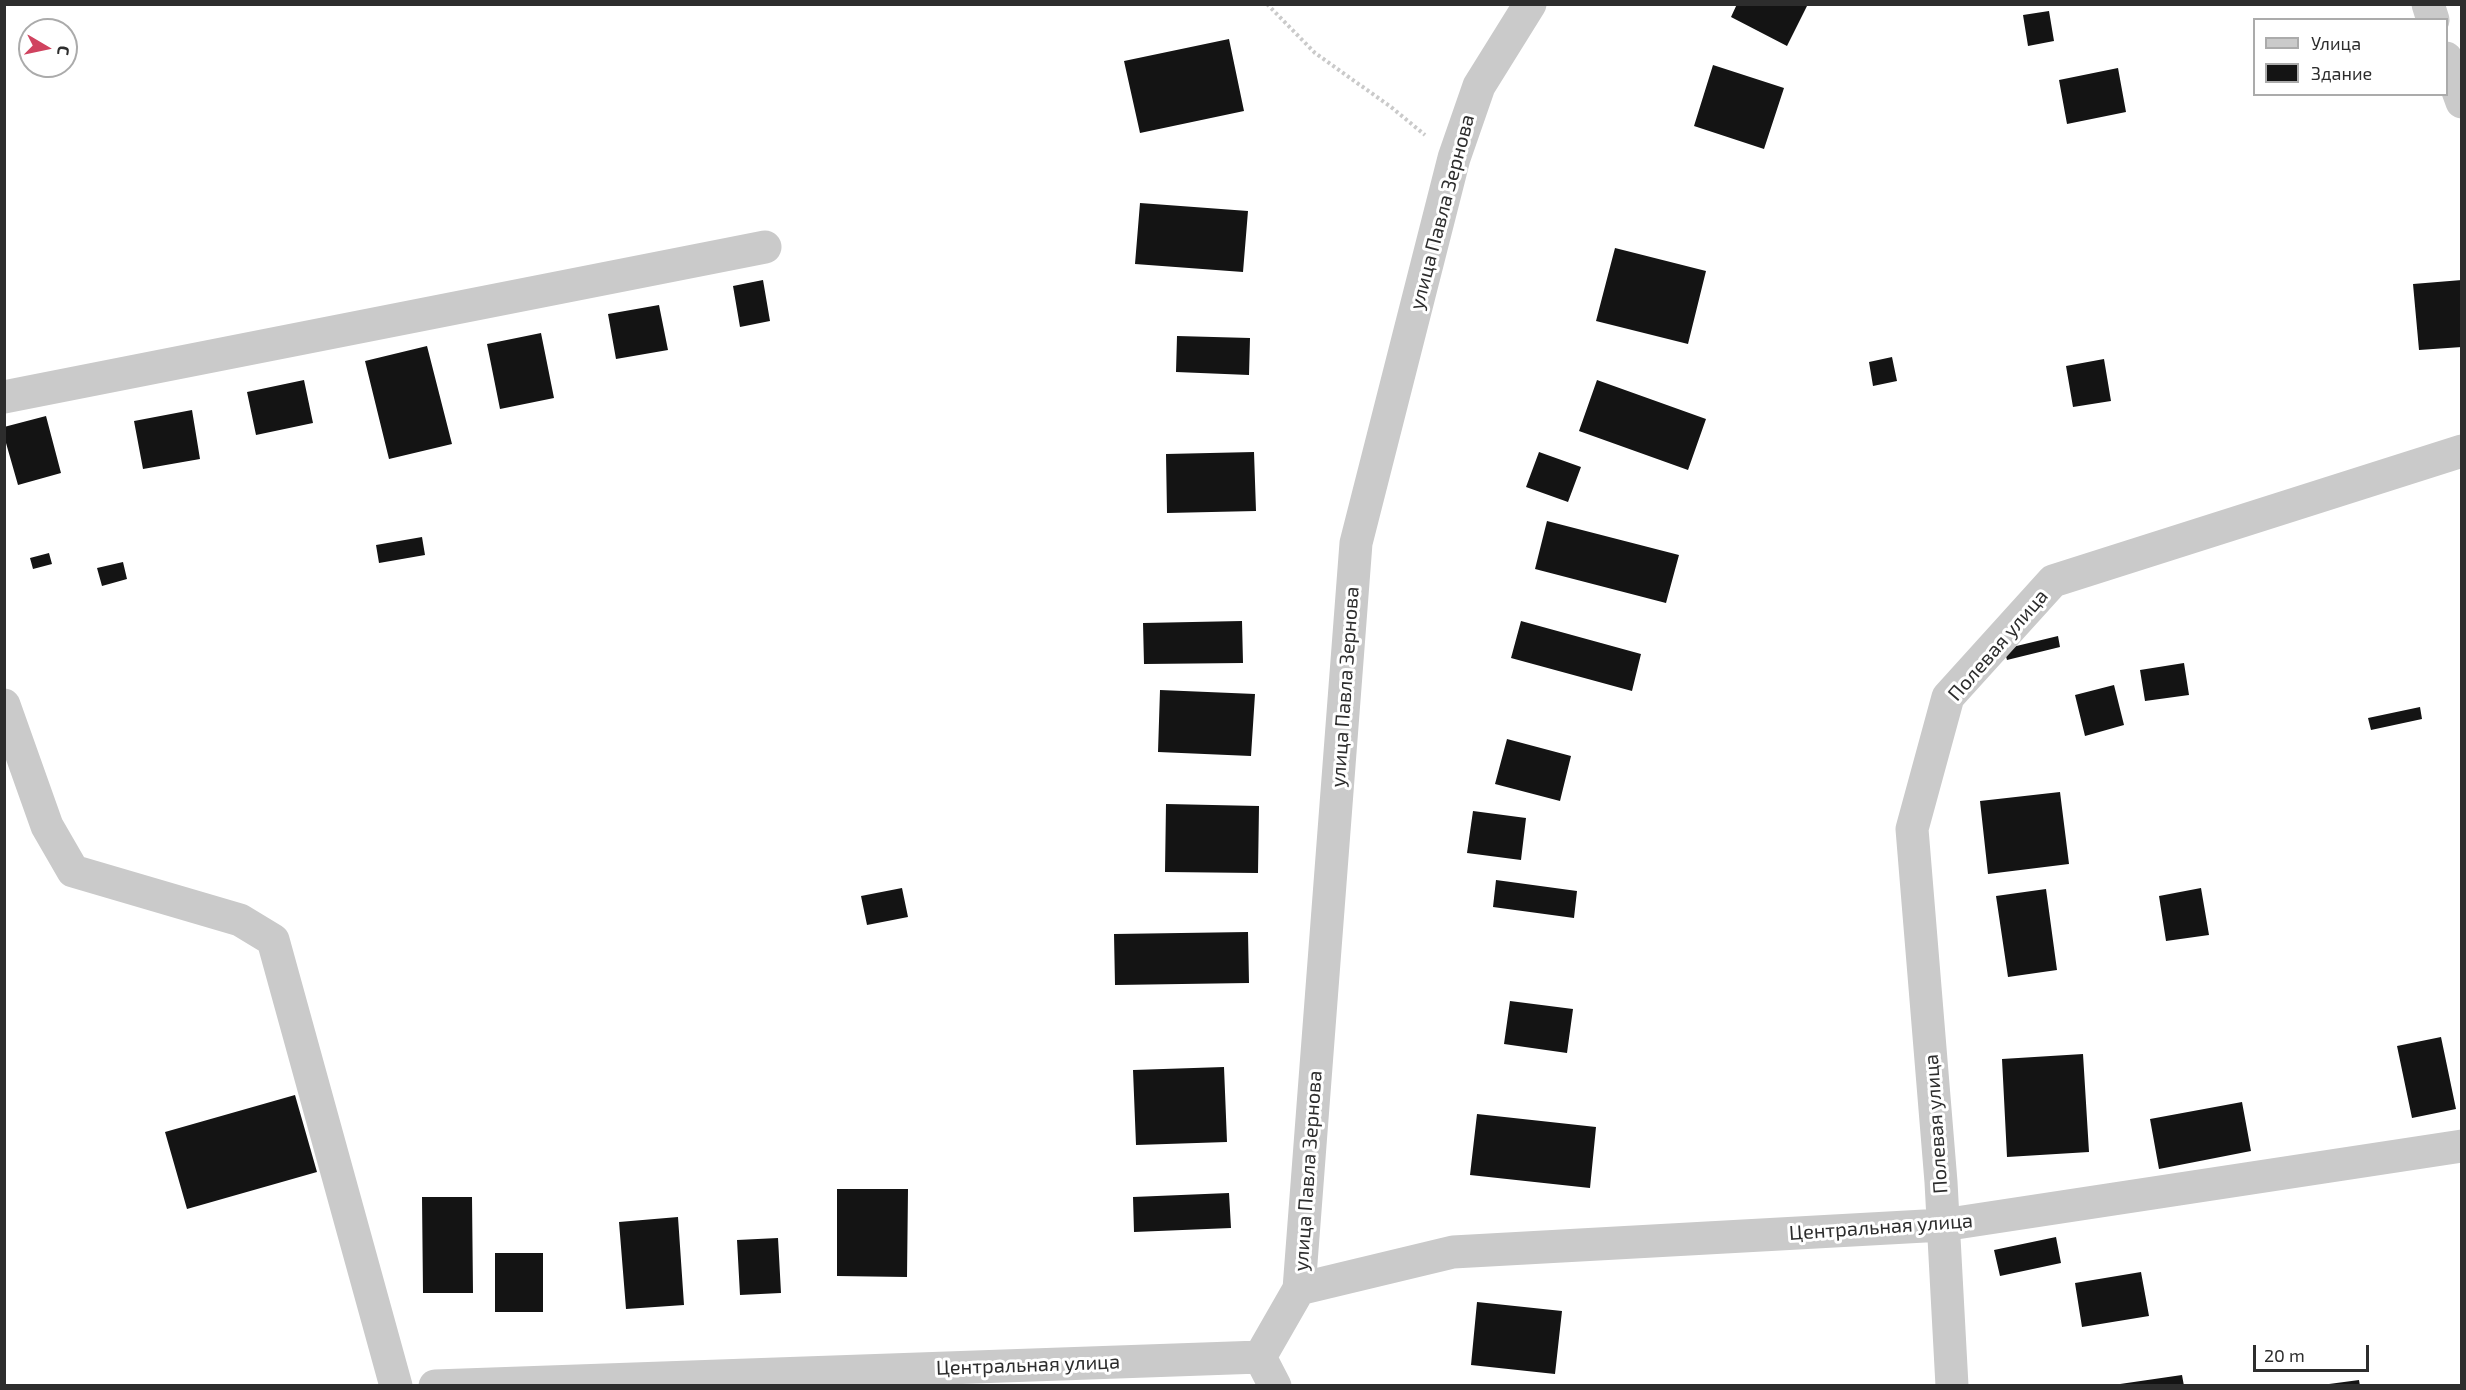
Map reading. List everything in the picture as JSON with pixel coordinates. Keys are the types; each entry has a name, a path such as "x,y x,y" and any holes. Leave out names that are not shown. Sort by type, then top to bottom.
{"street":[{"name":"улица Павла Зернова","path":"1260,1357 1299,1289 1356,543 1454,159 1479,86 1530,4"},
{"path":"2448,64 2462,102"},
{"path":"4,397 765,247"},
{"name":"Полевая улица","path":"1952,1386 1943,1226 1912,829 1948,697 2054,581 2462,451"},
{"path":"4,705 47,826 73,871 240,920 273,940 396,1386"},
{"name":"Центральная улица","path":"1299,1289 1453,1252 1943,1226 2462,1146"},
{"path":"1260,1357 1275,1386"},
{"name":"Центральная улица","path":"435,1386 1260,1357"}],"path":[{"path":"1266,4 1315,52 1391,107 1454,159"}],"building":[{"path":"1737,4 1808,4 1787,46 1731,17"},
{"path":"2049,11 2054,41 2028,46 2023,15"},
{"path":"1229,39 1244,111 1140,133 1124,61"},
{"path":"1713,65 1784,88 1764,149 1694,126"},
{"path":"2118,68 2126,112 2067,124 2059,80"},
{"path":"1140,203 1248,211 1243,272 1135,264"},
{"path":"1615,248 1706,271 1688,344 1596,321"},
{"path":"763,280 770,321 740,327 733,286"},
{"path":"2462,280 2462,347 2419,350 2413,284"},
{"path":"659,305 668,350 616,359 608,314"},
{"path":"541,333 554,398 500,409 487,344"},
{"path":"1177,336 1250,338 1249,375 1176,372"},
{"path":"427,346 452,444 389,459 365,361"},
{"path":"1892,357 1897,381 1873,386 1869,362"},
{"path":"2104,359 2111,401 2073,407 2066,366"},
{"path":"304,380 313,423 256,435 247,392"},
{"path":"1597,380 1706,419 1688,470 1579,431"},
{"path":"192,410 200,459 143,469 134,421"},
{"path":"46,416 61,473 18,485 4,436 4,427"},
{"path":"1254,452 1256,511 1167,513 1166,454"},
{"path":"1539,452 1581,467 1568,502 1526,487"},
{"path":"1547,521 1679,555 1666,603 1535,569"},
{"path":"422,537 425,555 379,563 376,545"},
{"path":"49,553 52,564 33,569 30,558"},
{"path":"123,562 127,579 102,586 97,568"},
{"path":"1242,621 1243,663 1144,664 1143,623"},
{"path":"1521,621 1641,654 1632,691 1511,658"},
{"path":"2058,636 2060,647 2007,660 2004,649"},
{"path":"2184,663 2189,695 2145,701 2140,670"},
{"path":"2114,685 2124,725 2085,736 2075,695"},
{"path":"1160,690 1255,694 1251,756 1158,752"},
{"path":"2420,707 2422,719 2371,730 2368,718"},
{"path":"1507,739 1571,756 1560,801 1495,784"},
{"path":"2060,792 2069,864 1988,874 1980,801"},
{"path":"1166,804 1259,806 1258,873 1165,872"},
{"path":"1473,811 1526,818 1521,860 1467,853"},
{"path":"1496,880 1577,891 1574,918 1493,907"},
{"path":"902,888 908,917 867,925 861,896"},
{"path":"2201,888 2209,935 2166,941 2159,896"},
{"path":"2046,889 2057,970 2008,977 1996,896"},
{"path":"1248,932 1249,983 1115,985 1114,934"},
{"path":"1510,1001 1573,1009 1567,1053 1504,1044"},
{"path":"2441,1037 2456,1109 2412,1118 2397,1046"},
{"path":"2083,1054 2089,1152 2007,1157 2002,1059"},
{"path":"1224,1067 1227,1142 1136,1145 1133,1070"},
{"path":"295,1095 317,1172 187,1209 165,1132"},
{"path":"2242,1102 2251,1151 2159,1169 2150,1119"},
{"path":"1477,1114 1596,1127 1590,1188 1470,1175"},
{"path":"837,1189 908,1189 907,1277 837,1276"},
{"path":"1229,1193 1231,1228 1134,1232 1133,1197"},
{"path":"422,1197 472,1197 473,1293 423,1293"},
{"path":"678,1217 684,1305 626,1309 619,1222"},
{"path":"2056,1237 2061,1263 2000,1276 1994,1250"},
{"path":"778,1238 781,1293 740,1295 737,1240"},
{"path":"495,1253 543,1253 543,1312 495,1312"},
{"path":"2141,1272 2149,1316 2082,1327 2075,1283"},
{"path":"1477,1302 1562,1311 1555,1374 1471,1365"},
{"path":"2182,1375 2184,1386 2120,1386 2120,1384"},
{"path":"2359,1380 2360,1386 2329,1386 2329,1384"}]}
